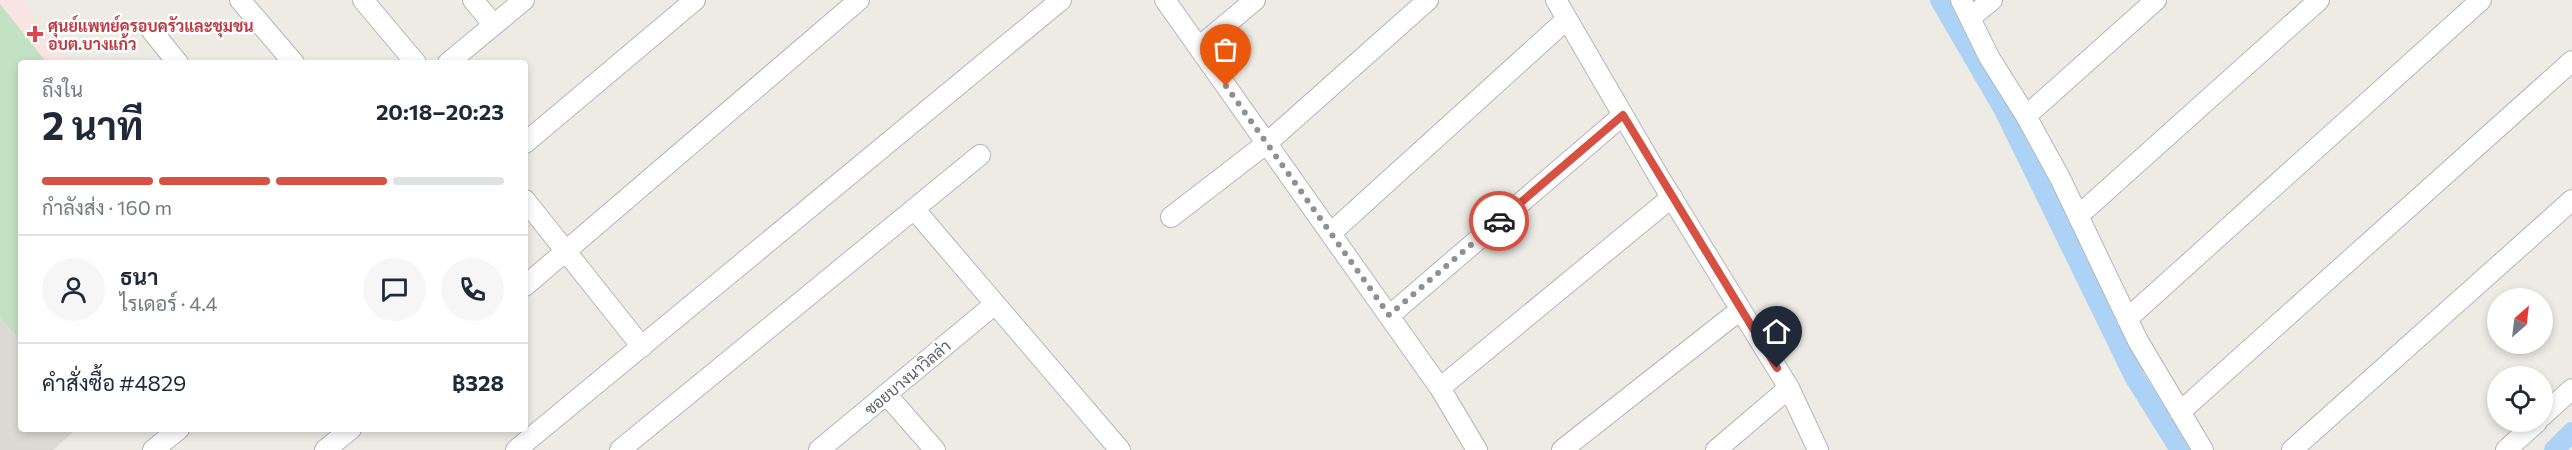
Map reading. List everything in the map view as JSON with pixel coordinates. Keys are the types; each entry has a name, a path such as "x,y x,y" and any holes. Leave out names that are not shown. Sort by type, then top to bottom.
{"street":[{"path":"240,0 291,60"},
{"path":"363,0 413,60"},
{"path":"473,0 493,24"},
{"path":"451,60 524,0"},
{"path":"528,140 695,0"},
{"path":"528,283 859,0"},
{"path":"516,450 1061,0"},
{"path":"1165,0 1440,388 1477,450"},
{"path":"1199,47 1255,0"},
{"path":"1171,217 1267,142 1428,0"},
{"path":"1556,0 1740,310 1789,388 1818,450"},
{"path":"1960,0 1989,57 2026,116 2078,216 2127,319 2203,450"},
{"path":"1970,18 1992,0"},
{"path":"2026,116 2156,0"},
{"path":"2078,216 2319,0"},
{"path":"2127,319 2481,0"},
{"path":"1331,233 1567,20"},
{"path":"152,30 176,60"},
{"path":"2180,412 2572,61"},
{"path":"1389,315 1623,115"},
{"path":"620,450 980,155"},
{"path":"1440,388 1672,196"},
{"path":"2292,450 2572,200"},
{"path":"528,204 642,346"},
{"path":"915,210 1120,450"},
{"name":"ซอยบางนาวิลล่า","path":"819,450 995,304"},
{"path":"1562,450 1740,310"},
{"path":"1716,450 1789,388"},
{"path":"2553,406 2572,388"},
{"path":"886,394 934,450"},
{"path":"153,450 174,432"},
{"path":"325,450 347,432"},
{"path":"2506,450 2526,432"}],"shaded area":[{"name":"ศุนย์แพทย์ครอบครัวและชุมชน อบต.บางแก้ว","path":"0,0 24,0 23,2 68,60 45,60 0,4"},
{"path":"0,318 18,338 18,432 73,432 53,450 0,450"}],"green space":[{"path":"0,4 45,60 18,60 18,338 0,318"}],"waterway":[{"path":"1940,0 2004,110 2135,378 2180,450"},
{"path":"2554,450 2572,432"}],"way so far":[{"path":"1226,86 1389,315 1499,221"}],"place":[{"name":"ศุนย์แพทย์ครอบครัวและชุมชน อบต.บางแก้ว","path":"35,34"}],"route":[{"path":"1499,221 1623,115 1777,368"}]}
